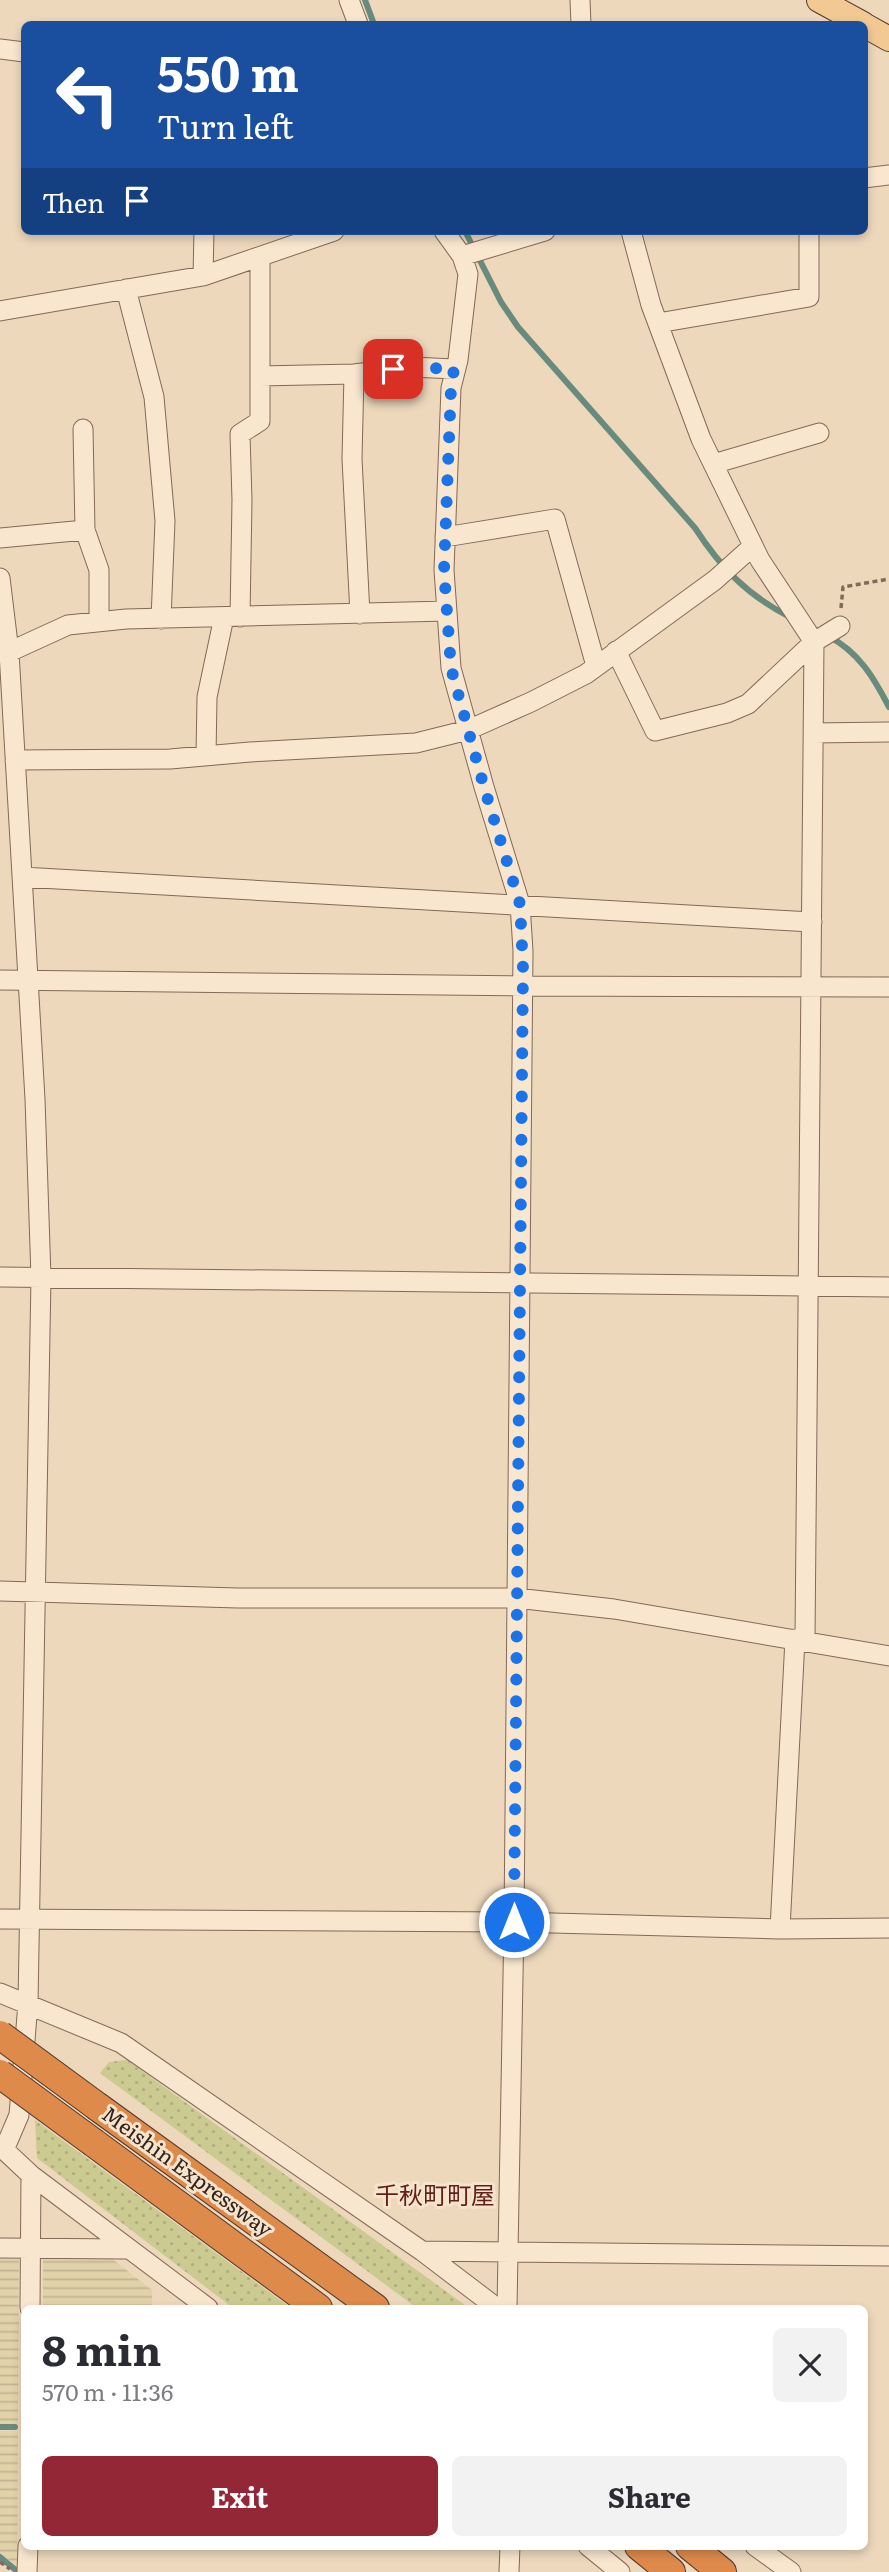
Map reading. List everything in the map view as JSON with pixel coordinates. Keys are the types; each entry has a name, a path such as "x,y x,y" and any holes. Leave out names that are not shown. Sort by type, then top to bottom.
{"highway":[{"name":"Meishin Expressway","path":"0,2035 371,2305"},
{"name":"Meishin Expressway","path":"0,2074 314,2305"},
{"path":"644,2550 671,2572"},
{"path":"695,2550 722,2572"}],"main road":[{"path":"819,0 857,21"},
{"path":"868,27 889,39"}],"street":[{"path":"349,0 357,21"},
{"path":"580,0 581,21"},
{"path":"0,49 21,52"},
{"path":"868,177 889,176"},
{"path":"203,276 204,235"},
{"path":"0,311 203,276 323,235"},
{"path":"447,235 462,256 468,274 458,360 451,388 444,570 451,668 520,904 523,986 514,1922 507,2305"},
{"path":"462,256 532,235"},
{"path":"632,235 658,323 701,439 753,546 814,642 808,1286 800,1640 780,1928"},
{"path":"658,323 809,297 809,235"},
{"path":"206,756 207,697 232,617 242,500 240,434 260,421 260,257"},
{"path":"126,289 154,397 164,521 161,619"},
{"path":"260,376 354,374 412,367 454,369"},
{"path":"354,374 352,459 360,614"},
{"path":"83,429 85,530 99,570 99,622"},
{"path":"713,464 819,433"},
{"path":"445,537 555,519 596,666"},
{"path":"0,538 85,530"},
{"path":"15,760 170,759 416,743 468,730 531,702 596,666 715,580 753,546"},
{"path":"0,578 22,877 41,1278 28,2003 19,2115 2,2148 31,2175 126,2249 204,2305"},
{"path":"5,652 68,625 99,622 447,611"},
{"path":"616,652 655,731 727,713 748,704 814,642 840,626"},
{"path":"813,733 889,732"},
{"path":"22,877 811,922"},
{"path":"0,980 523,986 889,986"},
{"path":"0,1277 889,1287"},
{"path":"0,1591 239,1598 516,1598 614,1609 889,1656"},
{"path":"0,1919 514,1922 889,1928"},
{"path":"0,1993 121,2043 422,2251 493,2305"},
{"path":"30,2305 31,2175"},
{"path":"0,2248 126,2249"},
{"path":"422,2251 889,2256"},
{"path":"27,2572 28,2550"},
{"path":"509,2572 510,2550"},
{"path":"593,2550 620,2572"},
{"path":"761,2550 791,2572"}],"path":[{"path":"840,626 843,587 889,579"}],"shaded area":[{"path":"0,2258 19,2259 18,2424 0,2424"},
{"path":"43,2258 111,2258 152,2290 152,2305 43,2305"},
{"path":"0,2431 18,2431 17,2566 0,2553"}],"green space":[{"path":"127,2060 465,2305 413,2305 100,2073 109,2062"},
{"path":"35,2120 287,2305 229,2305 37,2158"}],"waterway":[{"path":"365,0 373,21"},
{"path":"467,235 501,302 518,327 695,528 725,568 748,590 790,617"},
{"path":"828,636 857,658 889,707"},
{"path":"0,2427 15,2427"},
{"path":"0,2557 17,2571"}],"district":[{"name":"千秋町町屋","path":"435,2196"}],"route":[{"path":"393,369 454,369 444,570 451,668 520,904 523,968 514,1922"}]}
